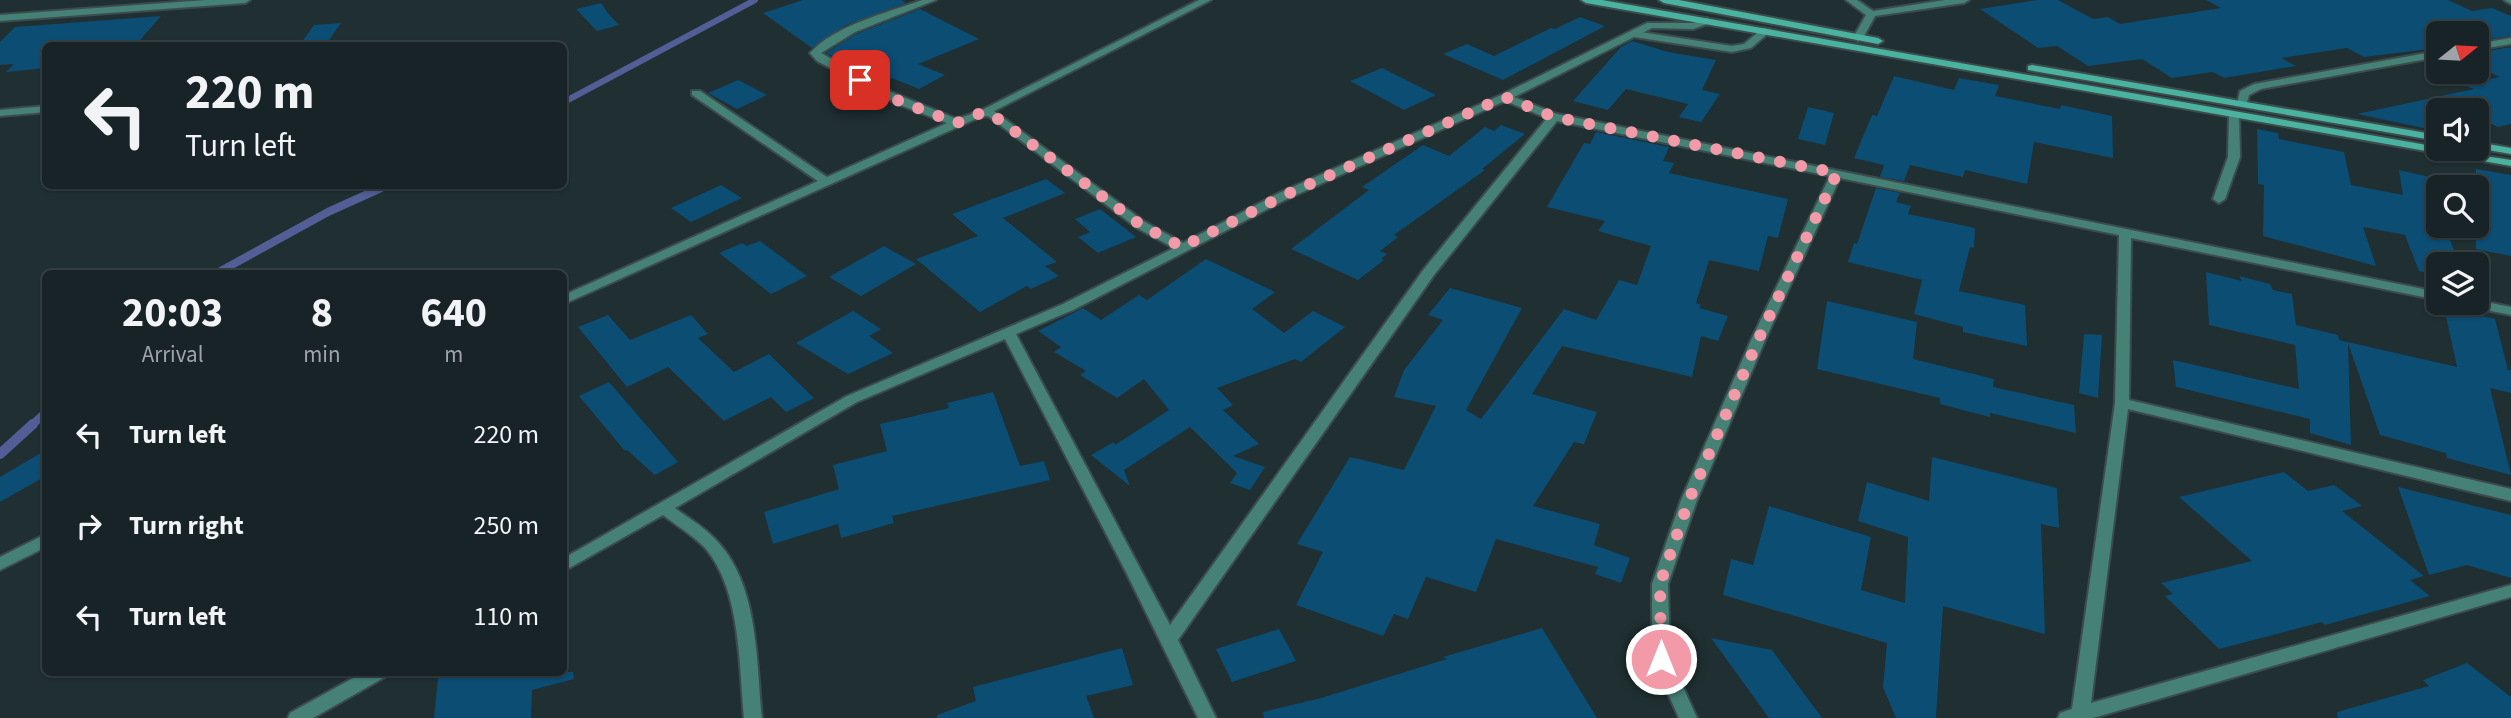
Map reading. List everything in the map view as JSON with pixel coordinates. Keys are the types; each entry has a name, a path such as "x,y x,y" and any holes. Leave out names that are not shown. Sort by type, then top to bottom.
{"main road":[{"path":"1586,0 1702,23 1767,30 2081,82 2242,104 2426,136"},
{"path":"1664,0 2234,114 2511,163"},
{"path":"2489,147 2511,151"}],"street":[{"path":"0,18 246,0"},
{"path":"931,0 860,27 820,47 815,53 821,59 899,101 957,123"},
{"path":"567,299 984,112 1206,0"},
{"path":"1852,0 1871,14 1964,0"},
{"path":"1858,38 1871,14"},
{"path":"567,563 852,400 1069,307 1283,196 1505,97 1650,25 1702,23"},
{"path":"1688,44 1702,23"},
{"path":"1634,34 1732,49 1747,46 1767,30"},
{"path":"2489,45 2511,41"},
{"path":"2242,104 2244,93 2258,86 2426,56"},
{"path":"696,93 827,181"},
{"path":"1505,97 1554,117 2426,294"},
{"path":"0,113 42,108"},
{"path":"984,112 990,113 1141,225 1182,247"},
{"path":"2219,199 2234,157 2234,114"},
{"path":"1170,638 1429,272 1554,117"},
{"path":"1688,718 1661,659 1660,584 1689,500 1759,338 1837,173"},
{"path":"2125,232 2122,403 2074,715 2511,591"},
{"path":"2489,306 2511,311"},
{"path":"1008,332 1141,589 1170,638 1208,718"},
{"path":"2122,403 2511,495"},
{"path":"663,507 711,545 731,575 740,610 753,718"},
{"path":"0,564 42,542"},
{"path":"297,718 372,676"}],"building":[{"path":"803,0 901,0 906,3 846,25 812,48 763,13"},
{"path":"2038,0 2058,0 2093,19 2108,17 2120,24 2221,8 2206,0 2448,0 2472,11 2492,8 2511,16 2511,36 2489,39 2489,21 2426,21 2426,49 2364,57 2347,48 2281,58 2296,66 2224,78 2213,72 2172,78 2142,59 2088,66 2057,46 2038,48 1980,9"},
{"path":"601,3 619,25 597,31 576,9"},
{"path":"920,9 979,39 918,64 945,75 919,89 892,78 886,81 826,53 856,34"},
{"path":"161,16 138,42 42,42 42,68 6,72 14,64 0,65 0,42 15,27"},
{"path":"1580,17 1605,26 1503,80 1443,54 1467,44 1494,56"},
{"path":"341,23 328,42 302,42 314,25"},
{"path":"1632,41 1668,52 1716,60 1702,90 1720,94 1701,122 1679,117 1688,104 1626,89 1608,110 1573,101 1621,47"},
{"path":"2511,47 2511,124 2498,127 2489,123 2489,98 2432,98 2474,89 2464,85 2489,84 2489,79 2500,77 2489,72 2489,51"},
{"path":"1382,68 1436,95 1404,110 1350,81"},
{"path":"1894,76 1954,90 1959,78 1999,85 1995,96 2060,109 2061,105 2112,116 2113,158 2034,142 2027,184 1965,170 1963,177 1910,165 1904,181 1880,177 1884,165 1854,158 1872,115 1877,116"},
{"path":"738,80 767,95 737,109 708,93"},
{"path":"2426,99 2426,128 2357,114"},
{"path":"1808,107 1834,113 1825,145 1798,139"},
{"path":"1501,125 1525,134 1482,169 1485,170 1394,235 1398,237 1380,251 1387,254 1381,259 1384,260 1358,280 1291,249 1369,190 1362,187 1423,145 1449,156 1485,127 1494,131"},
{"path":"2257,129 2278,133 2279,139 2344,152 2351,185 2403,195 2399,170 2426,176 2426,238 2449,238 2455,252 2426,252 2426,272 2419,271 2405,235 2363,227 2376,266 2263,236 2264,185 2258,184"},
{"path":"1596,132 1669,147 1663,161 1674,163 1669,173 1788,199 1778,238 1768,236 1759,271 1709,260 1696,303 1701,305 1699,308 1728,316 1718,341 1701,336 1692,377 1562,346 1532,394 1597,412 1584,444 1574,442 1533,506 1600,524 1594,545 1630,558 1621,583 1595,574 1598,567 1496,539 1476,592 1426,577 1408,619 1394,614 1383,636 1296,605 1323,552 1297,544 1350,457 1404,470 1436,406 1394,397 1404,370 1443,320 1428,315 1450,288 1522,308 1466,410 1481,419 1564,309 1596,320 1619,280 1637,285 1651,246 1598,231 1605,221 1547,207 1584,143 1590,144"},
{"path":"2476,169 2511,175 2511,256 2476,249 2476,238 2489,238 2489,175 2476,175"},
{"path":"1046,179 1065,193 1003,218 1057,262 1045,266 1059,276 1031,289 1027,286 980,312 916,259 978,236 952,214"},
{"path":"721,185 742,198 691,222 671,208"},
{"path":"1876,188 1900,193 1896,202 1911,206 1908,214 1975,228 1974,248 1970,247 1959,291 2025,305 2027,346 1963,332 1963,327 1914,314 1922,280 1848,262"},
{"path":"1100,209 1136,237 1098,253 1078,237 1090,232 1075,219"},
{"path":"760,241 807,276 771,294 719,253 742,243 747,246"},
{"path":"884,246 916,264 861,296 829,277"},
{"path":"1206,259 1275,292 1252,309 1284,333 1313,311 1345,327 1301,362 1295,359 1217,388 1233,405 1223,410 1259,444 1233,456 1265,467 1250,490 1230,483 1237,473 1190,427 1124,470 1130,486 1091,455 1114,442 1115,445 1169,410 1144,379 1117,398 1080,375 1086,371 1054,352 1061,347 1038,331 1083,308 1101,320 1139,295 1147,300"},
{"path":"2206,272 2242,281 2239,276 2270,284 2273,290 2292,294 2296,325 2338,335 2339,340 2457,367 2446,315 2478,315 2495,319 2508,370 2511,370 2511,393 2490,388 2511,475 2447,458 2446,453 2380,435 2348,343 2351,445 2310,433 2310,419 2176,387 2173,360 2299,389 2295,345 2209,325"},
{"path":"1827,301 1917,322 1913,359 1994,379 1993,387 2074,405 2076,433 1990,413 1990,417 1940,404 1940,398 1817,369"},
{"path":"853,311 881,329 869,336 893,353 848,374 796,343"},
{"path":"608,315 630,340 691,315 708,334 698,338 734,372 769,354 814,398 786,412 771,397 724,421 668,367 627,387 578,327"},
{"path":"2084,334 2102,335 2098,398 2079,393"},
{"path":"609,382 678,462 655,475 625,451 579,396"},
{"path":"993,392 1020,466 1044,461 1050,480 892,516 894,523 841,538 838,524 773,544 764,512 839,489 833,465 887,451 880,424 949,408 947,403"},
{"path":"42,452 42,478 0,502 0,477"},
{"path":"1932,457 2057,488 2059,528 2041,524 2045,634 1943,606 1936,718 1896,718 1883,687 1887,643 1723,595 1731,559 1753,565 1769,506 1871,537 1861,590 1905,603 1908,537 1858,521 1867,482 1929,501"},
{"path":"2284,472 2308,491 2334,485 2362,506 2342,511 2424,576 2410,580 2430,596 2325,625 2322,622 2219,649 2165,596 2173,594 2161,583 2252,561 2179,497"},
{"path":"2398,487 2511,515 2511,578 2467,565 2429,575"},
{"path":"1542,628 1597,718 1264,718 1263,712 1321,698 1447,659 1443,657"},
{"path":"1279,629 1296,661 1232,682 1216,649"},
{"path":"1711,638 1772,650 1822,718 1769,718"},
{"path":"1122,648 1133,685 1086,696 1094,718 937,718 937,715 976,701 973,687"},
{"path":"2467,663 2511,697 2511,718 2338,718 2337,712 2429,686 2423,680"},
{"path":"567,672 573,672 574,679 532,690 531,718 434,718 438,678 567,676"}],"waterway":[{"path":"567,100 755,0"},
{"path":"222,270 328,212 379,189"},
{"path":"31,426 42,416"},
{"path":"0,454 33,424"}],"route":[{"path":"860,80 899,101 957,123 984,112 990,113 1141,225 1182,247 1283,196 1505,97 1554,117 1837,173 1759,338 1689,500 1660,584 1661,659"}]}
